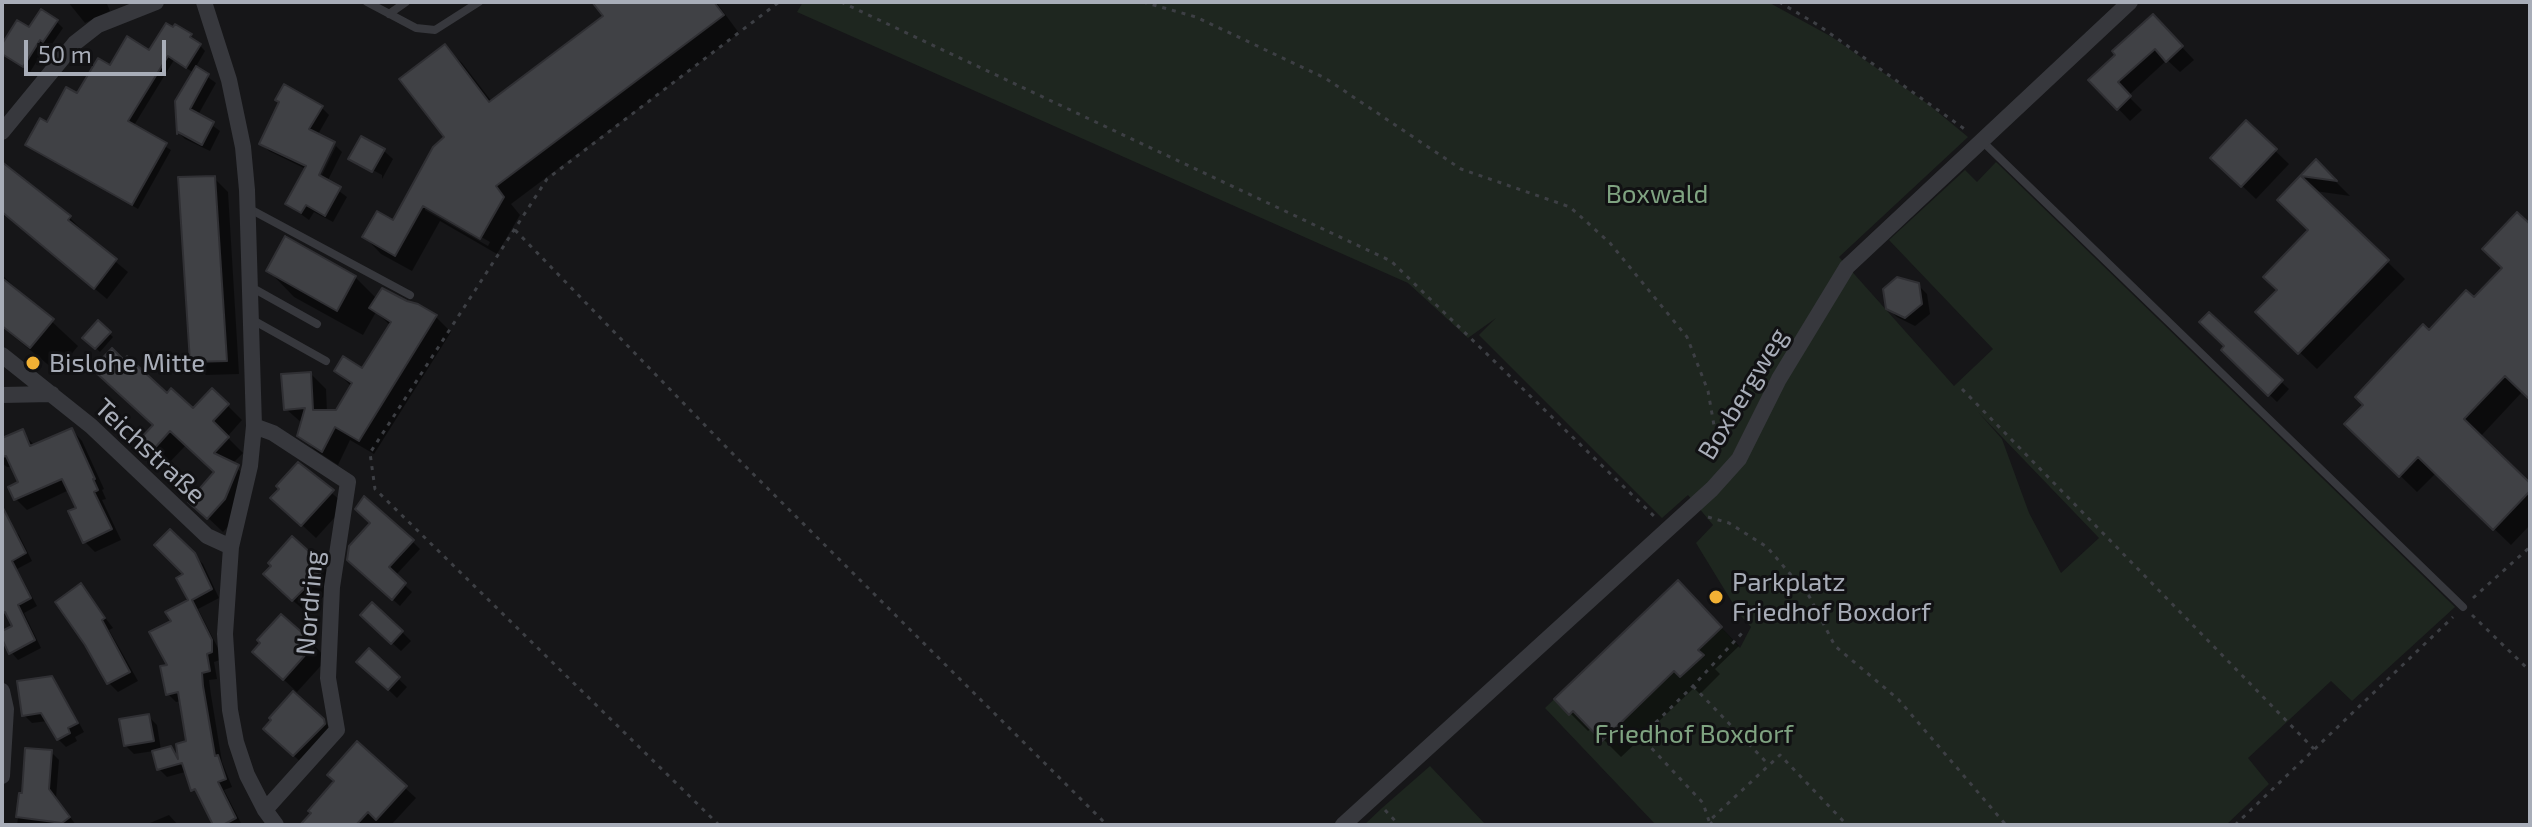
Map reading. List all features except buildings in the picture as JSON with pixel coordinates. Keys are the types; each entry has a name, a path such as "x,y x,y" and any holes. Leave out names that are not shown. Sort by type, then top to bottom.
{"street":[{"path":"2,132 75,43 98,25 156,2"},
{"name":"Nordring","path":"204,2 229,80 243,147 248,207 254,426 250,466 231,547 225,634 230,710 247,775 272,821 337,730 328,678 329,648 332,587 348,482 273,433 254,426"},
{"name":"Boxbergweg","path":"1343,825 1712,489 1739,459 1779,379 1847,267 2130,2"},
{"name":"Teichstraße","path":"2,355 91,426 207,536 231,547"},
{"path":"2,395 52,394"},
{"path":"2,691 6,709 2,776"}],"lane":[{"path":"367,2 416,28 435,30 479,2"},
{"path":"389,14 406,2"},
{"path":"1982,141 2463,607"},
{"path":"248,207 410,295"},
{"path":"250,287 317,324"},
{"path":"251,319 326,361"}],"path":[{"path":"719,825 375,489 370,453 547,179 779,2"},
{"path":"841,2 1391,261 1667,528"},
{"path":"1143,2 1196,17 1325,78 1461,169 1570,207 1610,243 1687,337 1708,391 1719,455"},
{"path":"1779,2 1818,25 1982,141"},
{"path":"515,230 741,462 1107,825"},
{"path":"1962,389 2314,749"},
{"path":"1686,510 1729,523 1767,547 1809,596 1835,646 1898,699 2006,825"},
{"path":"2235,825 2530,547"},
{"path":"2463,607 2530,671"},
{"path":"1713,825 1703,803 1641,737 1743,632"},
{"path":"1693,686 1769,765"},
{"path":"1709,821 1780,755 1847,825"},
{"path":"1382,808 1399,825"}],"green space":[{"name":"Boxwald","path":"803,2 1768,2 1832,37 1928,104 1968,137 1839,257 1954,386 1993,349 1889,240 1965,170 1977,182 1996,162 2455,607 2352,701 2331,681 2248,758 2269,784 2226,825 1656,825 1545,708 1678,580 1740,648 1751,627 1740,615 1696,543 1713,525 1688,495 1662,518 1479,335 1496,318 1468,338 1408,283 797,12","holes":["1978,412 2099,538 2061,573 2029,513 2002,439"]},
{"path":"1430,766 1486,825 1364,825 1382,808"}],"place":[{"name":"Bislohe Mitte","path":"33,363"},
{"name":"Parkplatz Friedhof Boxdorf","path":"1716,597"}],"park label":[{"name":"Friedhof Boxdorf","path":"1694,734"}]}
